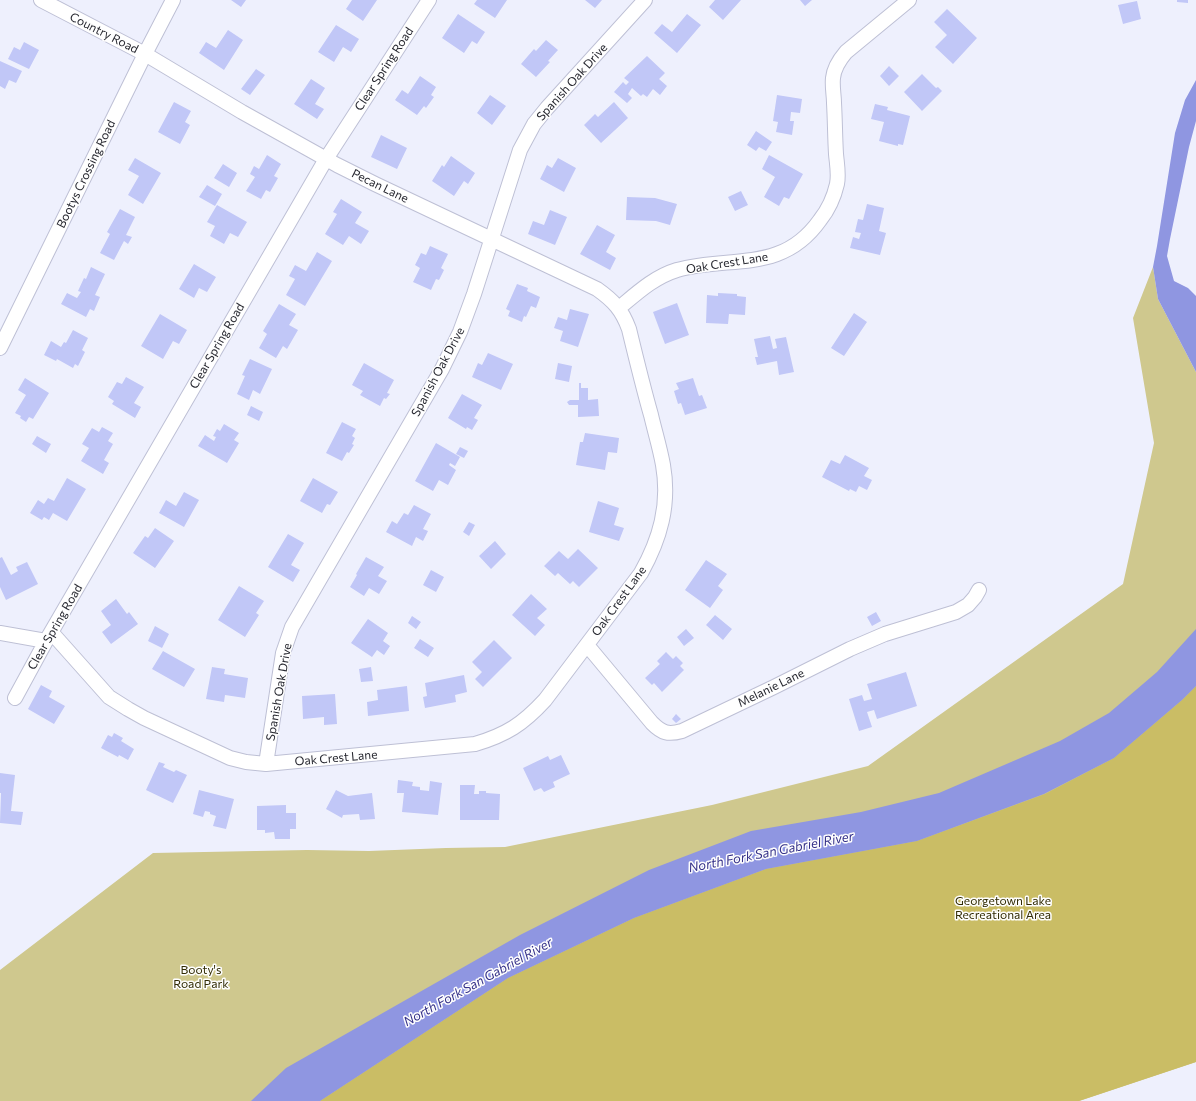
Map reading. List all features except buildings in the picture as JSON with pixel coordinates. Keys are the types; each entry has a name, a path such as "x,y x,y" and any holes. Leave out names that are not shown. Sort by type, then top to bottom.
{"street":[{"name":"Country Road","path":"41,0 145,54"},
{"name":"Bootys Crossing Road","path":"0,348 173,0"},
{"name":"Clear Spring Road","path":"15,698 326,159 429,0"},
{"name":"Spanish Oak Drive","path":"266,764 283,653 292,627 442,369 460,332 474,294 517,159 529,132 547,108 645,0"},
{"name":"Oak Crest Lane","path":"49,637 109,697 151,721 230,758 246,762 266,764 466,746 493,739 510,731 532,714 545,700 640,573 651,555 658,536 663,515 665,494 663,463 629,329 619,308 651,281 670,273 692,267 768,258 797,244 810,233 829,207 837,185 838,170 833,78 839,61 846,52 909,0"},
{"name":"Pecan Lane","path":"145,54 242,112 326,159 375,184 597,289 608,296 619,308"},
{"name":"Melanie Lane","path":"587,644 652,723 659,730 673,733 742,702 850,649 885,634 956,612 968,605 979,590"},
{"path":"0,633 49,637"}],"green space":[{"name":"Georgetown Lake Recreational Area","path":"1153,267 1158,299 1196,372 1196,1062 1079,1101 0,1101 0,970 153,853 307,850 369,851 505,847 712,805 868,766 1123,584 1154,443 1133,318"},
{"path":"1196,686 1196,1062 1079,1101 320,1101 508,978 634,918 766,869 917,841 1045,794 1114,758 1182,700"}],"water":[{"path":"1196,80 1196,121 1189,147 1167,256 1174,281 1188,288 1196,296 1196,372 1158,299 1153,267 1175,133 1185,100"},
{"name":"North Fork San Gabriel River","path":"1196,629 1196,686 1182,700 1114,758 1044,794 917,841 766,869 634,918 508,978 320,1101 251,1101 286,1068 520,935 649,870 751,831 861,812 939,793 1060,741 1109,713 1157,672"}],"park label":[{"name":"Booty's Road Park","path":"201,977"}]}
